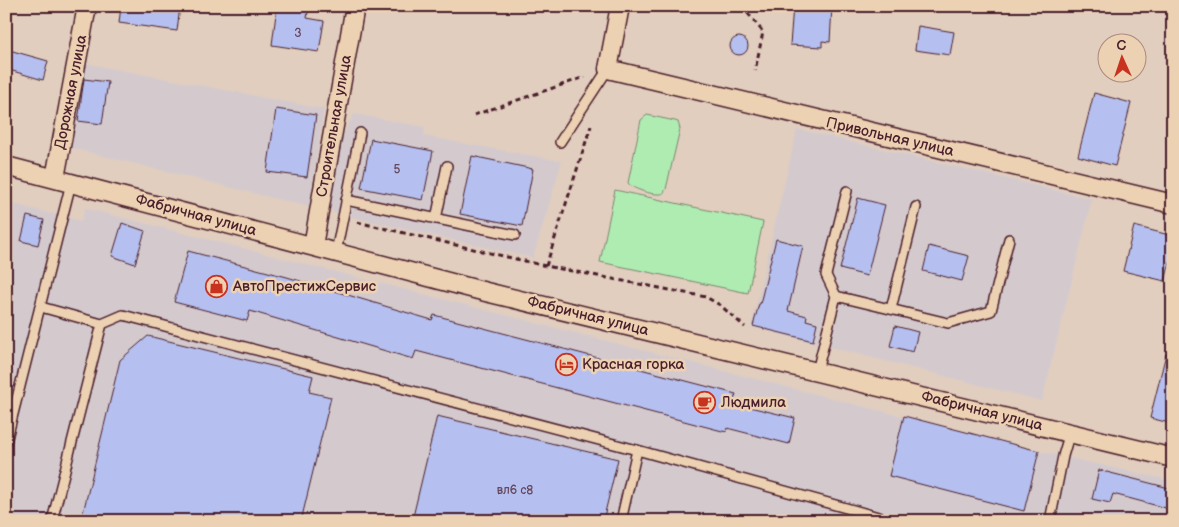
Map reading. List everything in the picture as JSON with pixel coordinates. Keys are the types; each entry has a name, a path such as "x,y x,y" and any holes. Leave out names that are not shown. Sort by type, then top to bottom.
{"street":[{"name":"Дорожная улица","path":"63,180 87,6"},
{"name":"Строительная улица","path":"313,246 354,6"},
{"path":"608,69 620,6"},
{"name":"Привольная улица","path":"608,69 1173,204"},
{"name":"Фабричная улица","path":"6,166 486,292 1173,458"}],"lane":[{"path":"560,142 608,69"},
{"path":"336,252 360,133"},
{"path":"436,219 447,166"},
{"path":"6,442 41,307 63,180"},
{"path":"817,371 836,296 826,275 847,191"},
{"path":"346,200 515,235"},
{"path":"891,310 916,207"},
{"path":"836,296 948,324 991,311 1009,240"},
{"path":"41,307 102,324 123,315 637,450 892,521"},
{"path":"52,521 102,324"},
{"path":"1050,521 1063,456 1070,432"},
{"path":"621,521 637,450"}],"path":[{"path":"742,6 763,32 755,71"},
{"path":"474,114 608,69"},
{"path":"546,266 593,118"},
{"path":"343,219 546,266 706,297 720,305 745,327"}],"shaded area":[{"path":"84,63 324,109 309,207 67,147"},
{"path":"353,115 425,127 424,136 562,161 533,258 334,213 326,203 336,150"},
{"path":"797,129 1092,199 1042,401 751,327"},
{"path":"6,202 81,221 85,208 1039,451 1173,481 1173,521 6,521"}],"green space":[{"path":"647,115 678,122 680,129 666,189 661,194 642,191 628,183 641,120"},
{"path":"615,190 763,222 748,293 600,262"}],"building":[{"path":"121,6 180,6 177,31 119,23"},
{"path":"277,6 309,6 307,18 324,21 319,52 272,45"},
{"path":"793,6 832,6 830,42 822,41 822,47 790,45"},
{"path":"918,26 954,32 950,55 915,50"},
{"path":"735,37 743,37 748,42 746,53 735,55 730,50 730,42"},
{"path":"9,50 48,61 43,80 6,69 6,59"},
{"path":"84,79 108,82 102,124 78,121"},
{"path":"1094,93 1131,103 1115,166 1078,156"},
{"path":"276,109 316,115 307,177 267,172"},
{"path":"371,139 433,151 423,200 361,188"},
{"path":"472,156 533,169 522,226 460,214"},
{"path":"858,198 885,205 867,276 840,269"},
{"path":"27,216 44,220 38,245 21,241"},
{"path":"122,223 145,231 135,264 112,256"},
{"path":"1134,226 1173,236 1173,251 1165,281 1123,271"},
{"path":"776,239 803,246 788,311 807,316 806,320 817,323 813,341 753,326"},
{"path":"929,246 969,256 962,281 923,271"},
{"path":"188,251 287,277 432,320 434,315 736,394 733,403 795,418 789,444 727,428 726,432 416,351 413,359 250,311 247,321 174,302"},
{"path":"895,326 918,332 913,352 890,346"},
{"path":"148,336 313,376 309,392 331,397 301,521 81,521 120,360"},
{"path":"1166,354 1173,354 1173,424 1150,418"},
{"path":"437,416 618,459 603,521 412,521"},
{"path":"904,416 1039,451 1024,511 889,476"},
{"path":"1099,470 1173,489 1173,510 1113,494 1110,503 1092,499"}],"place":[{"name":"АвтоПрестижСервис","path":"217,286"},
{"name":"Красная горка","path":"566,364"},
{"name":"Людмила","path":"705,402"}]}
